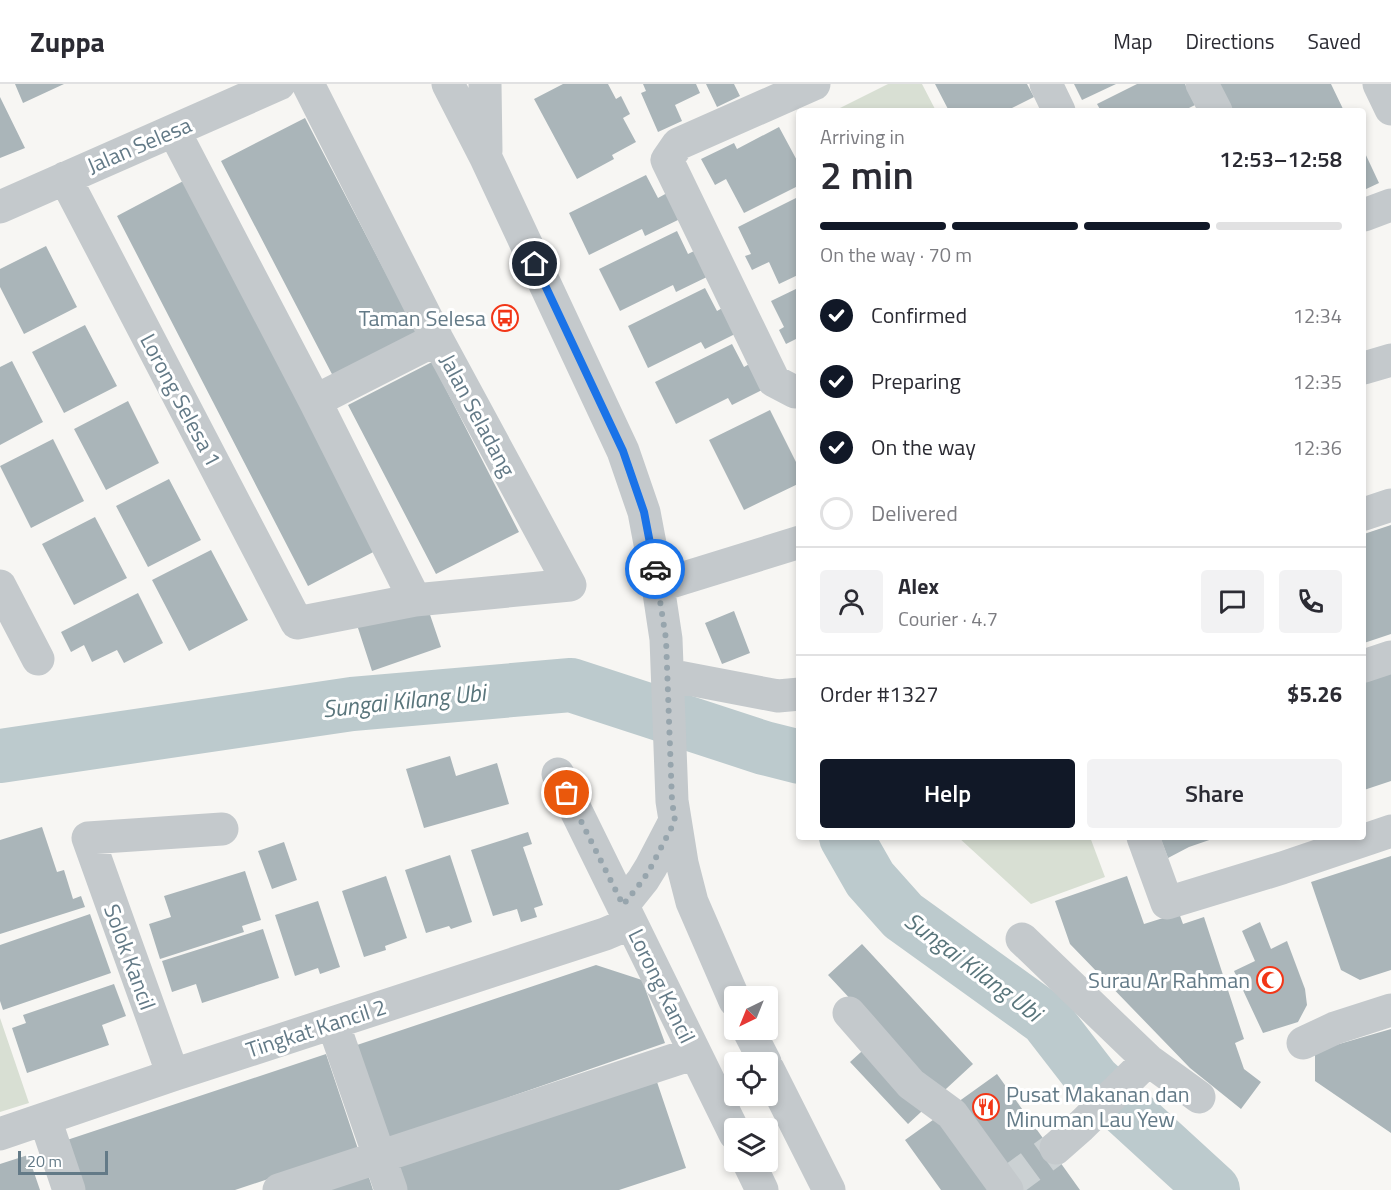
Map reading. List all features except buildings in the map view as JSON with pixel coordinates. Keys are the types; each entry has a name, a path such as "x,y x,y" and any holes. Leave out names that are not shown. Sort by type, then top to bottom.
{"street":[{"name":"Jalan Selesa","path":"0,207 279,84"},
{"name":"Jalan Seladang","path":"308,84 437,339 570,585 415,600"},
{"path":"448,84 486,159 623,451 644,512 666,639 673,811 682,863 692,902 728,986"},
{"path":"485,84 486,159"},
{"path":"1046,84 1058,108"},
{"path":"1202,84 1214,108"},
{"path":"1379,84 1391,109"},
{"path":"795,88 678,144 668,160 774,381 796,392"},
{"path":"174,131 315,401 415,600"},
{"name":"Lorong Selesa 1","path":"65,178 297,623 415,600"},
{"path":"1366,214 1391,205"},
{"path":"315,401 437,339"},
{"path":"1366,367 1391,360"},
{"path":"1366,513 1391,505"},
{"path":"658,586 796,543"},
{"path":"0,586 38,659"},
{"path":"1366,665 1391,657"},
{"path":"668,686 778,696 796,694"},
{"name":"Lorong Kancil","path":"558,774 727,1118"},
{"path":"627,914 651,867 673,811"},
{"name":"Solok Kancil","path":"173,1075 88,838 222,829"},
{"path":"1366,839 1391,831"},
{"path":"1144,840 1167,903 1364,840"},
{"name":"Tingkat Kancil 2","path":"0,1134 605,934 627,914"},
{"path":"1022,939 1140,1068 1198,1097"},
{"path":"1303,1043 1335,1028 1391,1010"},
{"path":"849,1013 911,1084 952,1114 1007,1190"},
{"path":"333,1023 391,1190"},
{"path":"279,1190 695,1053"},
{"path":"1056,1148 1140,1068"},
{"path":"778,1089 829,1190"},
{"path":"45,1119 69,1190"}],"shaded area":[{"path":"888,84 922,84 934,108 840,108"},
{"path":"961,840 1091,840 1105,877 1031,904"},
{"path":"0,1018 29,1103 0,1112"}],"waterway":[{"name":"Sungai Kilang Ubi","path":"0,756 352,704 571,685 764,748 796,756"},
{"name":"Sungai Kilang Ubi","path":"848,840 870,879 903,916 1046,1019 1094,1081 1213,1190"}],"tunnel":[{"path":"1004,1186 1056,1148"}],"way so far":[{"path":"567,793 623,905 643,880 675,821 672,801 666,639 655,569"}],"place":[{"name":"Taman Selesa","path":"505,318"},
{"name":"Surau Ar Rahman","path":"1270,980"},
{"name":"Pusat Makanan dan Minuman Lau Yew","path":"986,1107"}],"route":[{"path":"535,264 623,451 644,512 655,569"}]}
